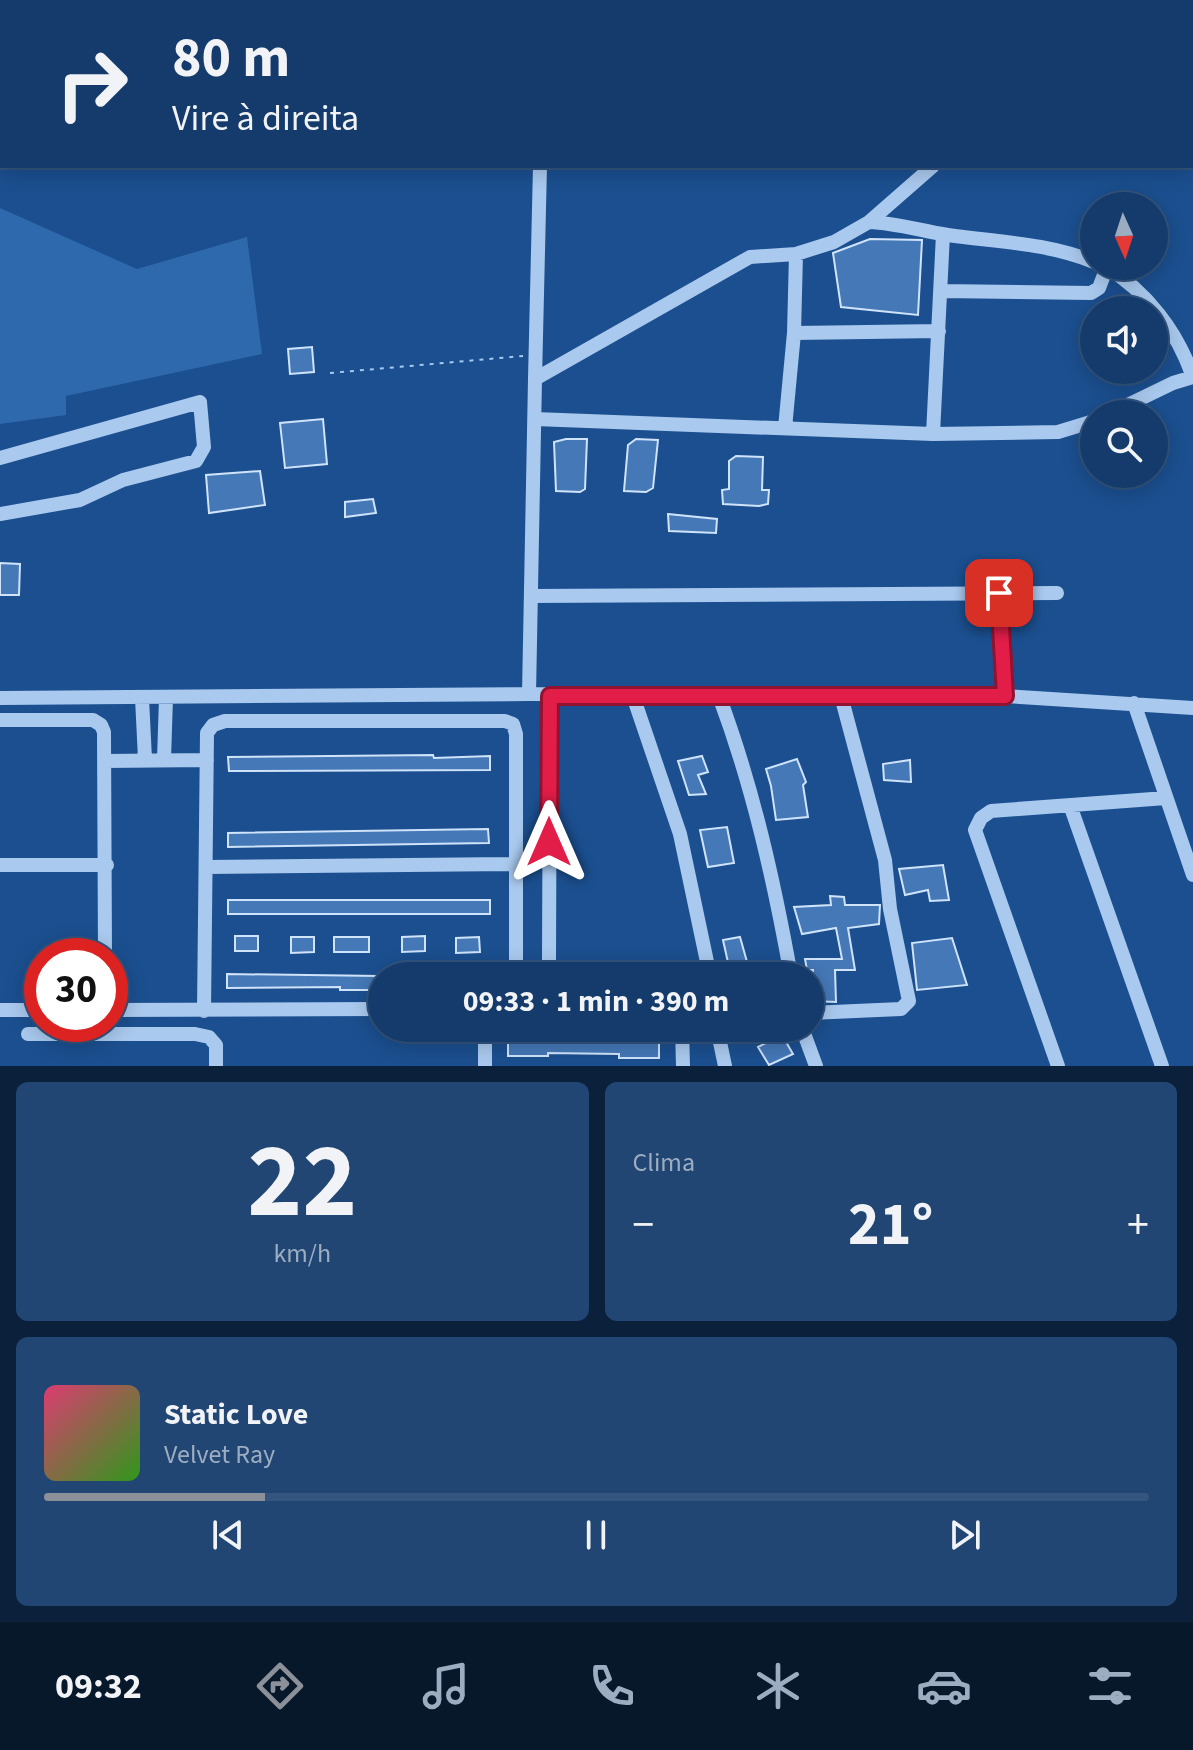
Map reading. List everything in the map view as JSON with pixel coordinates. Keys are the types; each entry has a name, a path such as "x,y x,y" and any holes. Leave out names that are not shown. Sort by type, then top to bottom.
{"street":[{"path":"529,694 540,168"},
{"path":"535,379 750,257 796,254 834,242 869,222 931,168"},
{"path":"869,222 894,222 943,234 1048,248 1080,258"},
{"path":"933,434 943,234"},
{"path":"785,428 794,333 796,254"},
{"path":"940,291 1091,293 1099,288 1102,280"},
{"path":"1123,280 1139,293 1175,334 1193,377 1138,400"},
{"path":"794,333 939,331"},
{"path":"0,458 200,402 204,447 196,461 123,480 80,500 0,514"},
{"path":"535,419 933,434 1058,432 1080,425"},
{"path":"999,593 1005,696"},
{"path":"531,596 1057,593"},
{"path":"0,698 529,694 1005,696 1193,708"},
{"path":"549,962 550,696"},
{"path":"633,696 680,834 707,962"},
{"path":"719,696 745,772 760,829 788,962"},
{"path":"824,1012 901,1009 909,1001 890,909 885,860 841,696"},
{"path":"142,698 145,759"},
{"path":"164,759 166,698"},
{"path":"1134,703 1193,875"},
{"path":"0,720 93,720 101,725 105,761 105,938"},
{"path":"204,1011 207,733 213,725 225,721 505,721 513,724 516,734 516,962"},
{"path":"105,761 207,760"},
{"path":"1058,1066 975,830 981,818 991,811 1166,798"},
{"path":"1070,805 1162,1066"},
{"path":"207,867 516,864"},
{"path":"0,865 107,865"},
{"path":"128,1010 368,1009"},
{"path":"0,1010 24,1010"},
{"path":"128,1034 195,1034 209,1037 216,1045 216,1066"},
{"path":"485,1042 485,1066"},
{"path":"682,1042 683,1066"},
{"path":"720,1042 725,1066"},
{"path":"807,1042 816,1066"}],"path":[{"path":"330,373 536,354"}],"shaded area":[{"path":"0,208 137,269 247,237 262,354 66,396 66,415 0,424"}],"building":[{"path":"870,239 922,240 918,315 841,307 833,253"},
{"path":"312,347 314,372 290,374 288,349"},
{"path":"323,419 327,464 285,468 280,423"},
{"path":"587,439 585,489 580,492 556,491 554,442"},
{"path":"636,439 658,440 653,488 646,492 624,491 628,445"},
{"path":"736,456 763,457 762,490 769,490 768,504 723,504 722,490 729,489 729,461"},
{"path":"260,471 265,505 209,513 206,475"},
{"path":"373,499 376,513 345,517 345,502"},
{"path":"668,514 717,519 716,533 669,531"},
{"path":"0,563 20,564 19,595 0,595"},
{"path":"433,755 434,758 490,756 490,770 229,771 228,757"},
{"path":"702,756 708,772 698,775 706,794 689,795 678,761"},
{"path":"797,759 806,782 803,785 808,817 776,820 766,769"},
{"path":"910,760 911,782 884,780 883,764"},
{"path":"727,827 734,863 708,867 700,830"},
{"path":"488,829 489,843 228,847 228,833"},
{"path":"943,865 949,900 930,901 928,890 905,895 899,869"},
{"path":"830,896 844,897 845,905 880,905 879,924 848,928 855,970 835,970 836,1002 824,1002 824,962 806,962 805,959 842,959 836,928 802,934 794,907 831,905"},
{"path":"228,900 490,900 490,914 228,914"},
{"path":"235,936 258,936 258,951 235,951"},
{"path":"425,936 425,951 402,952 402,937"},
{"path":"291,937 314,937 314,952 291,953"},
{"path":"334,937 369,937 369,952 334,952"},
{"path":"479,937 480,952 456,953 456,938"},
{"path":"740,937 747,962 728,962 723,940"},
{"path":"952,938 967,985 917,990 912,943"},
{"path":"227,974 368,976 368,990 340,990 340,987 227,988"},
{"path":"508,1042 659,1042 659,1058 548,1053 548,1056 508,1056"},
{"path":"768,1042 786,1042 793,1054 769,1065 758,1047"}],"route":[{"path":"549,842 550,696 1005,696 999,593"}]}
